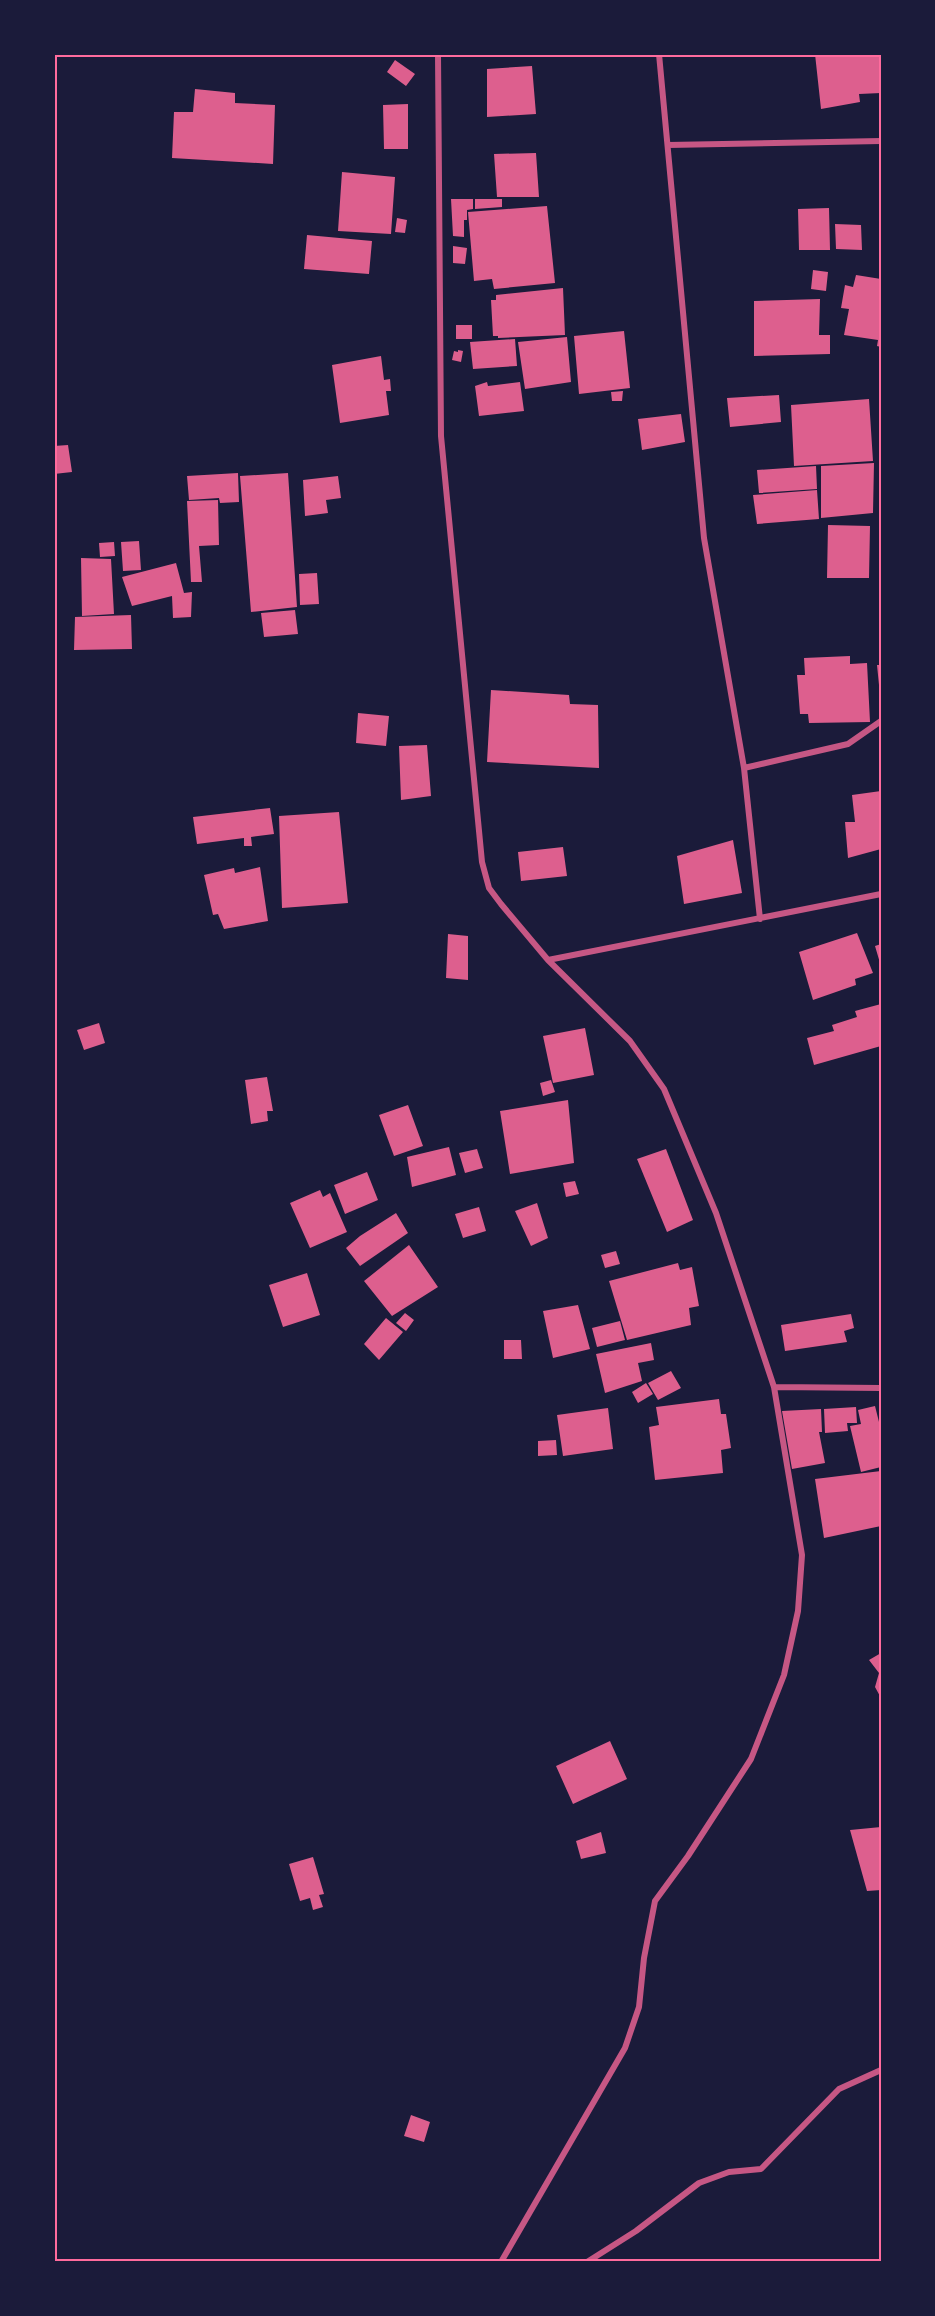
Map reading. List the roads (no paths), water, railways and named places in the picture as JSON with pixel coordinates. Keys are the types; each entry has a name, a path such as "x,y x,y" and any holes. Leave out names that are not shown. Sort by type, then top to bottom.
{"street":[{"path":"438,54 441,436 482,862 489,888 548,960 630,1041 664,1089 716,1213 774,1387 802,1556 798,1611 784,1675 751,1759 656,1901 644,1958 639,2007 626,2048 501,2262"},
{"path":"659,54 704,538 744,768 760,919"},
{"path":"668,145 881,141"},
{"path":"744,768 848,744 881,722"},
{"path":"548,960 881,894"},
{"path":"774,1387 881,1388"},
{"path":"587,2262 636,2231 699,2183 729,2172 761,2169 839,2089 881,2070"}]}
